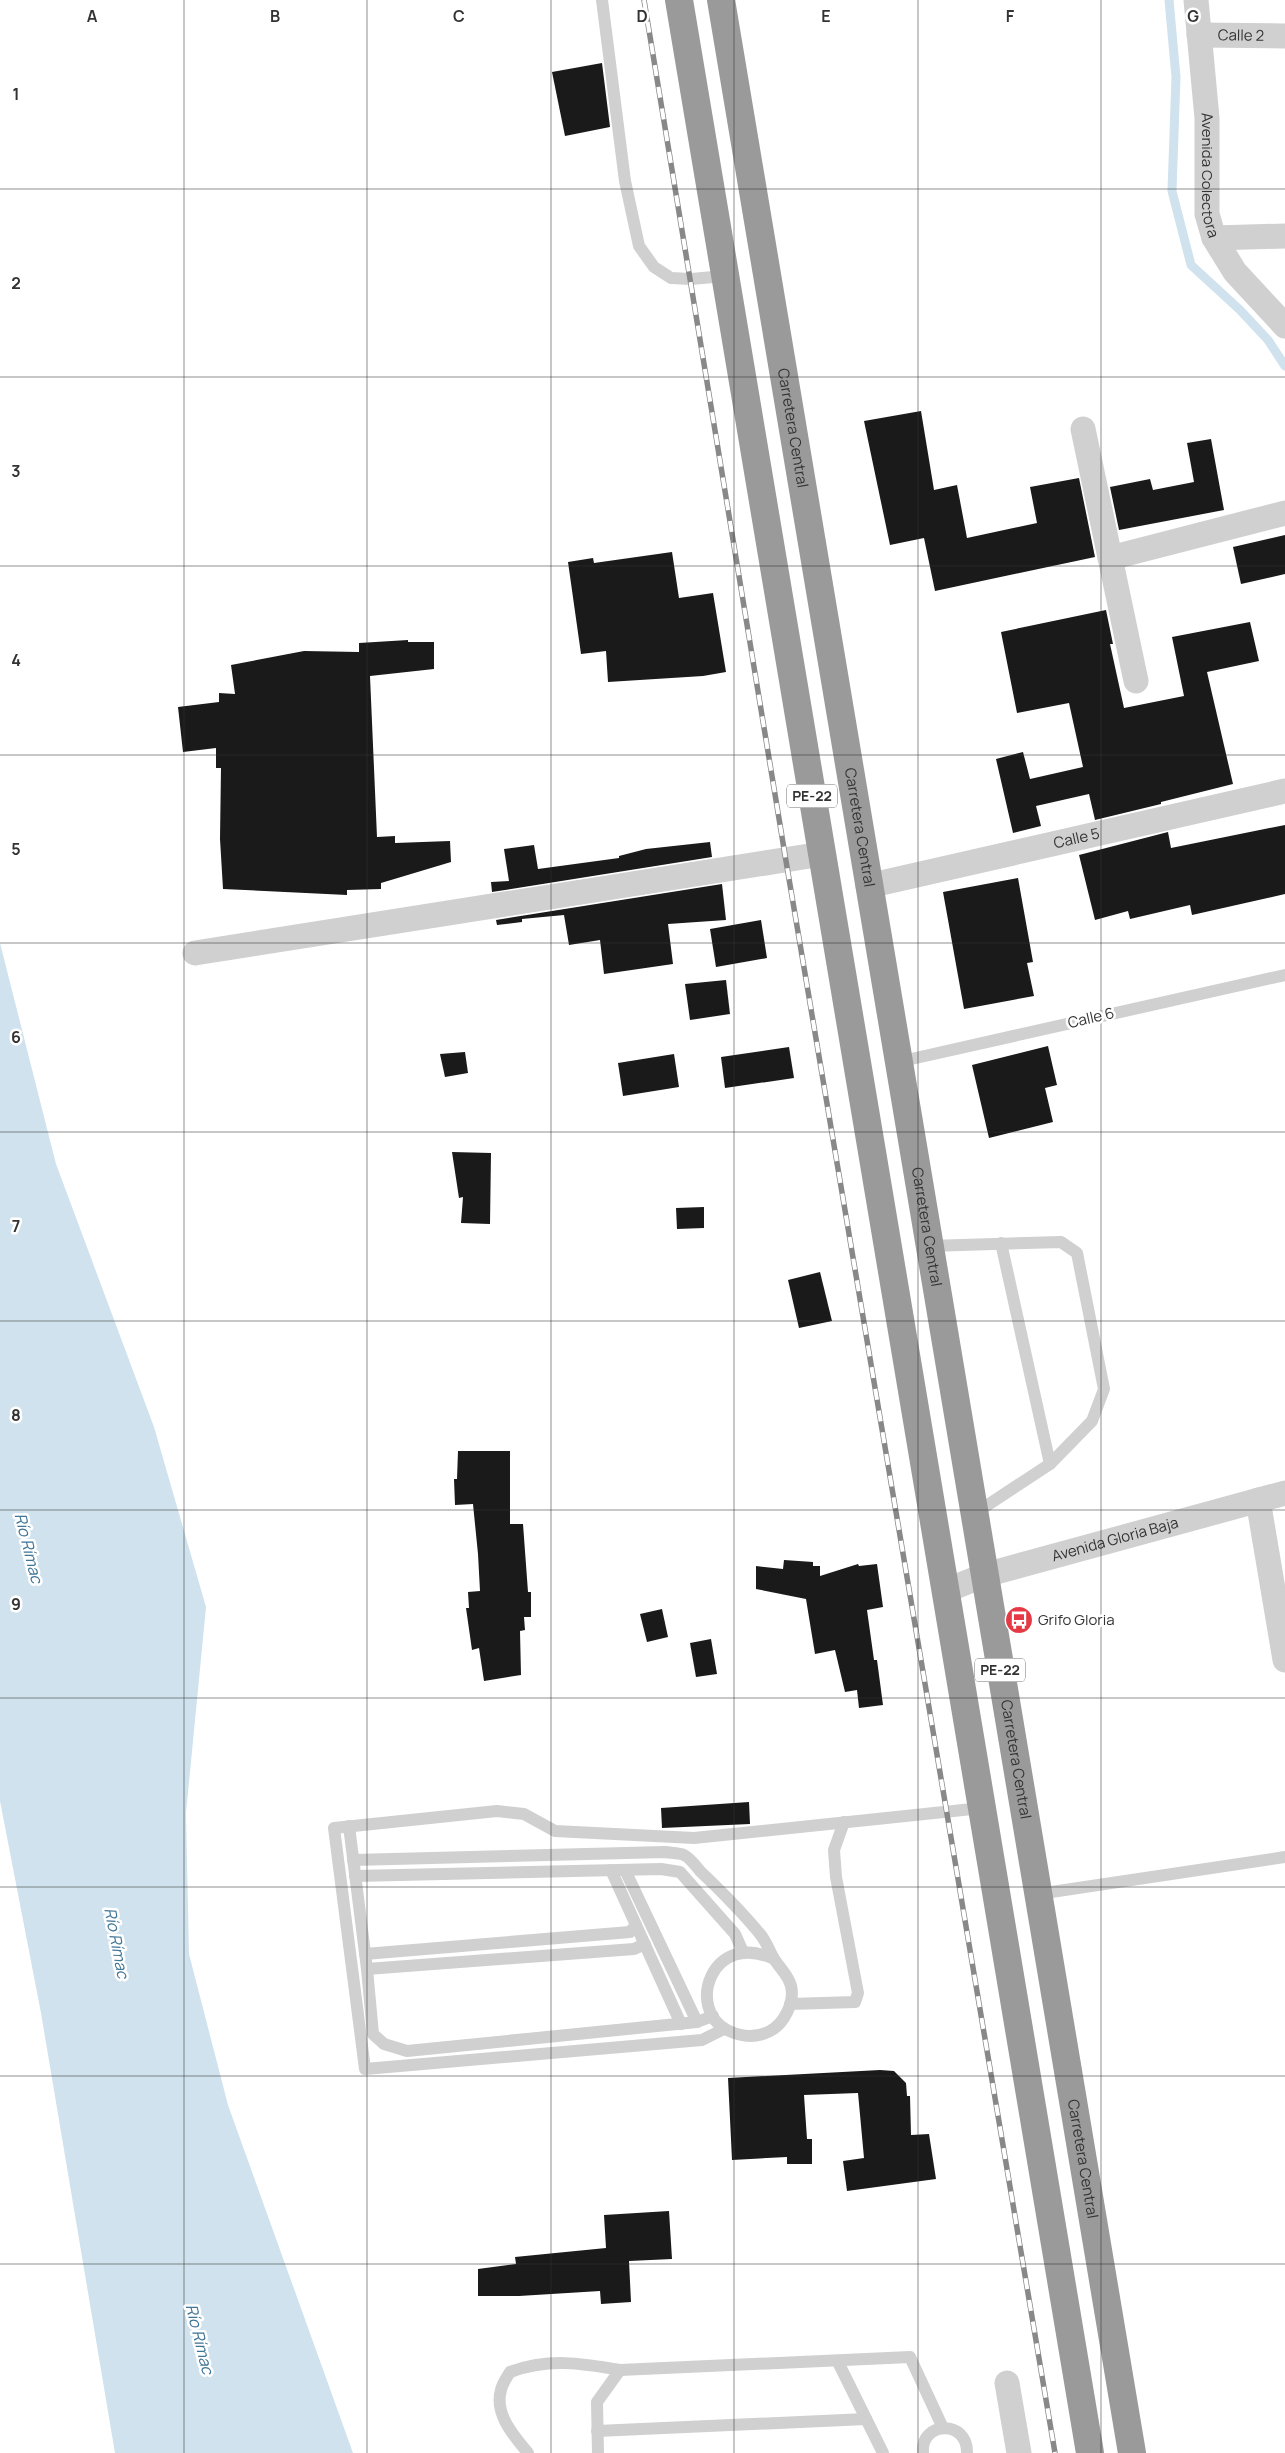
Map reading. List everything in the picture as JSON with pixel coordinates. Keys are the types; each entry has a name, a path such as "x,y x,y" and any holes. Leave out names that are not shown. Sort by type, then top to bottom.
{"highway":[{"name":"PE-22","path":"679,0 1090,2453"},
{"name":"Carretera Central","path":"721,0 1132,2453"}],"street":[{"name":"Avenida Colectora","path":"1196,0 1207,118 1207,214 1214,238 1235,272 1285,326"},
{"name":"Calle 2","path":"1199,35 1285,36"},
{"path":"1214,238 1285,236"},
{"path":"1083,429 1136,681"},
{"path":"1110,558 1285,513"},
{"name":"Calle 5","path":"868,886 1285,791"},
{"path":"195,953 822,854"},
{"name":"Avenida Gloria Baja","path":"945,1591 984,1575 1285,1493"},
{"path":"1258,1500 1285,1660"},
{"path":"1007,2383 1019,2453"}],"lane":[{"path":"602,0 626,180 639,246 654,267 671,278 691,279 725,276"},
{"name":"Calle 6","path":"898,1062 1285,974"},
{"path":"929,1246 1061,1242 1077,1253 1104,1389 1092,1421 1050,1464 974,1514"},
{"path":"1001,1243 1050,1464"},
{"path":"724,2029 702,2040 365,2069 334,1828 497,1811 524,1814 555,1831 694,1838 982,1808"},
{"path":"790,2004 855,2002 858,1993 836,1877 834,1850 844,1822"},
{"path":"349,1826 373,2034 384,2044 407,2051 681,2024 697,2022 713,2016"},
{"path":"353,1860 665,1852 684,1855 716,1886 761,1936 774,1959 786,1972 792,1988 790,2004 783,2020 771,2031 755,2037 739,2036 724,2029 713,2016 707,2001 708,1984 715,1969 727,1957 743,1952 760,1952 774,1959"},
{"path":"1038,1894 1285,1857"},
{"path":"355,1876 661,1869 680,1872 735,1934 743,1952"},
{"path":"611,1870 681,2024"},
{"path":"625,1870 697,2022"},
{"path":"365,1954 630,1932 636,1925"},
{"path":"367,1969 634,1949 645,1944"},
{"path":"528,2453 511,2432 501,2412 500,2390 510,2372 530,2365 576,2362 620,2370 838,2362 910,2357 943,2428"},
{"path":"838,2362 883,2453"},
{"path":"598,2453 597,2402 620,2370"},
{"path":"597,2431 866,2419"},
{"path":"923,2453 924,2442 928,2435 943,2428 952,2429 960,2434 965,2441 966,2453"}],"water":[{"name":"Río Rímac","path":"0,943 56,1164 154,1427 206,1607 186,1813 189,1954 228,2105 353,2453 115,2453 41,2013 0,1801"}],"building":[{"path":"602,63 610,127 565,136 552,72"},
{"path":"921,411 934,490 957,485 967,538 1037,523 1030,487 1079,478 1095,557 935,591 924,538 890,545 864,421"},
{"path":"1211,439 1224,510 1119,530 1110,487 1150,479 1153,490 1194,482 1187,443"},
{"path":"1285,535 1285,574 1241,584 1233,547"},
{"path":"672,552 679,598 713,593 726,672 703,676 608,682 606,651 581,654 568,562 593,558 594,563"},
{"path":"1106,610 1113,644 1110,644 1124,708 1184,696 1172,637 1250,622 1259,661 1207,672 1233,784 1095,820 1089,794 1036,806 1041,826 1013,833 996,759 1023,752 1030,779 1083,767 1069,703 1017,713 1001,632"},
{"path":"408,640 408,642 434,642 434,669 370,676 377,837 395,836 395,843 450,841 451,862 381,883 381,889 347,890 347,895 223,889 220,839 221,768 216,768 216,748 183,752 178,707 219,702 219,693 235,694 231,665 304,651 359,652 359,643"},
{"path":"1285,825 1285,894 1192,915 1190,905 1130,919 1128,911 1095,920 1079,855 1168,832 1171,848"},
{"path":"710,842 712,857 492,892 491,882 509,881 504,849 534,845 538,869 619,858 619,856 646,849"},
{"path":"1018,878 1033,962 1027,963 1034,996 964,1009 943,892"},
{"path":"722,884 726,920 668,924 673,964 604,974 600,940 569,945 564,915 522,919 522,922 497,925 496,920"},
{"path":"761,920 767,958 716,967 710,929"},
{"path":"726,980 730,1014 690,1020 685,984"},
{"path":"1048,1046 1057,1085 1045,1088 1053,1122 989,1138 972,1065"},
{"path":"789,1047 794,1078 725,1088 721,1057"},
{"path":"465,1052 468,1073 445,1077 440,1054"},
{"path":"674,1054 679,1087 623,1096 618,1063"},
{"path":"452,1152 491,1153 490,1224 461,1223 463,1197 459,1198"},
{"path":"704,1207 704,1228 677,1229 676,1208"},
{"path":"820,1272 832,1321 799,1328 788,1280"},
{"path":"458,1451 510,1451 510,1524 523,1524 528,1592 531,1592 531,1617 524,1617 525,1630 520,1631 521,1675 484,1681 479,1648 472,1650 466,1608 469,1608 468,1592 480,1591 478,1554 473,1504 455,1505 454,1479 457,1479"},
{"path":"784,1560 813,1562 813,1566 820,1566 820,1576 858,1564 859,1566 877,1564 883,1607 867,1610 874,1660 877,1660 883,1705 859,1708 857,1690 845,1692 835,1650 815,1654 806,1599 756,1589 756,1566 783,1569"},
{"path":"662,1609 668,1637 647,1642 640,1614"},
{"path":"711,1639 717,1674 696,1677 690,1643"},
{"path":"749,1802 750,1824 662,1828 661,1808"},
{"path":"880,2070 894,2071 906,2083 907,2096 910,2096 911,2135 929,2134 936,2179 847,2191 843,2161 864,2158 858,2093 804,2095 807,2139 812,2139 812,2164 787,2164 787,2157 732,2160 728,2078"},
{"path":"669,2211 672,2259 629,2261 631,2302 601,2304 600,2291 519,2296 478,2296 478,2269 516,2264 515,2257 606,2248 604,2215"}],"waterway":[{"path":"1169,0 1176,77 1172,191 1191,265 1240,310 1268,340 1285,366"}],"railway":[{"path":"644,0 786,861 1055,2453"}],"place":[{"name":"Grifo Gloria","path":"1019,1620"}]}
